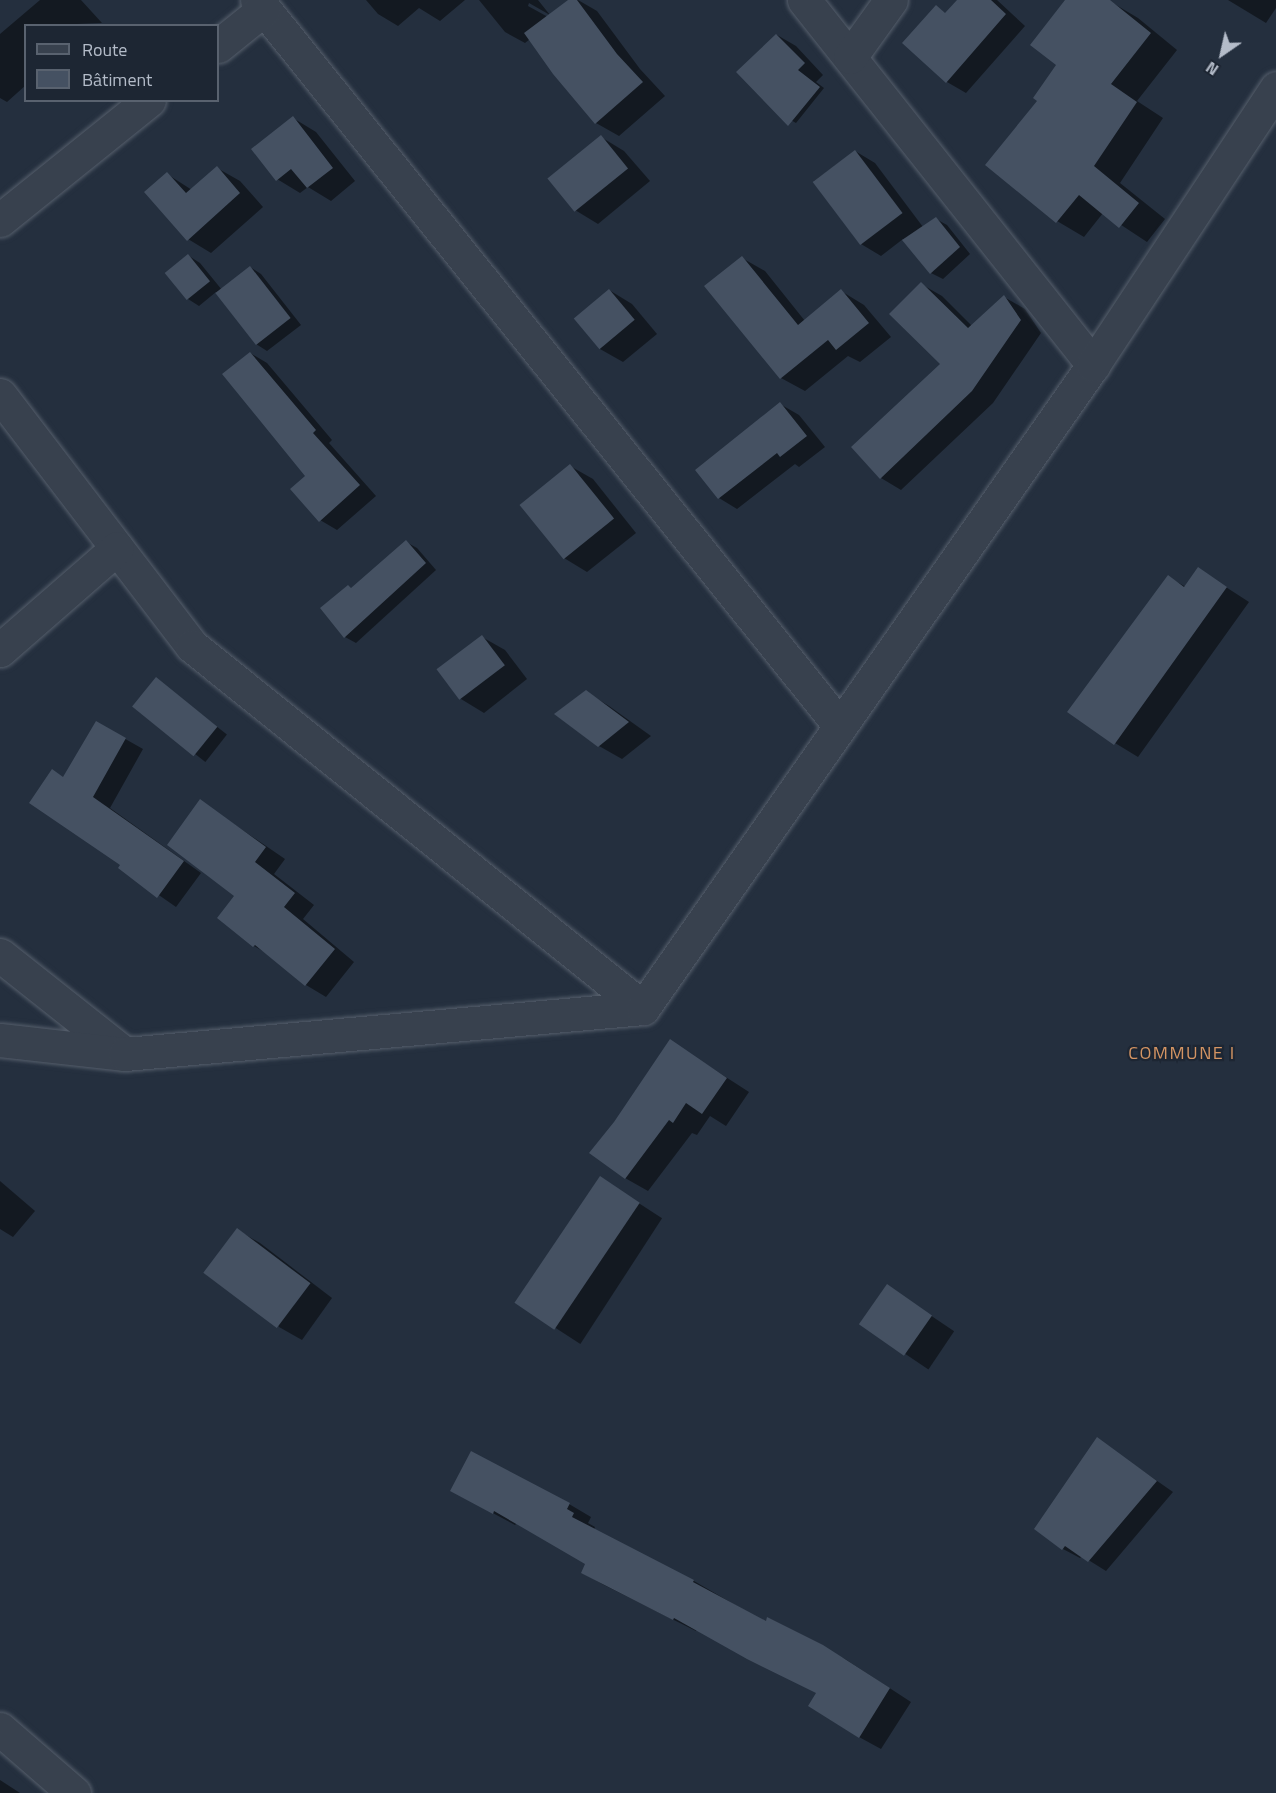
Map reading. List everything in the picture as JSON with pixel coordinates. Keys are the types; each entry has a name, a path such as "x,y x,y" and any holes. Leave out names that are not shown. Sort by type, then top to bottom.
{"street":[{"path":"804,0 1093,365"},
{"path":"850,57 891,0"},
{"path":"219,45 261,4 840,726"},
{"path":"0,1040 125,1054 643,1008 1093,365 1276,88"},
{"path":"0,220 147,102"},
{"path":"0,395 192,646 643,1008"},
{"path":"0,650 117,548"},
{"path":"0,955 125,1054"},
{"path":"0,1729 74,1793"}],"building":[{"path":"568,0 577,0 617,54 643,82 595,124 553,74 524,33"},
{"path":"957,0 991,0 1006,14 946,83 902,43 936,5 945,13"},
{"path":"1065,0 1110,0 1151,33 1111,84 1137,102 1094,166 1139,203 1119,228 1079,195 1056,223 985,165 1037,101 1033,98 1056,65 1030,45"},
{"path":"776,34 805,63 798,70 820,87 788,126 736,72"},
{"path":"293,116 333,168 307,188 291,169 276,181 251,149"},
{"path":"601,135 628,168 574,212 547,178"},
{"path":"855,150 903,213 860,245 813,182"},
{"path":"217,166 240,193 187,241 144,192 167,172 186,193"},
{"path":"936,217 960,247 930,274 902,240"},
{"path":"188,254 210,281 187,300 165,273"},
{"path":"742,256 798,325 841,289 869,323 836,350 828,340 780,379 704,286"},
{"path":"250,266 291,318 256,345 215,293"},
{"path":"921,282 968,328 1004,295 1021,320 972,391 880,479 851,447 940,364 889,314"},
{"path":"609,289 635,320 599,349 574,319"},
{"path":"250,352 316,430 313,433 360,485 319,522 290,489 305,476 222,374"},
{"path":"780,402 807,436 780,457 777,453 718,499 695,470"},
{"path":"570,464 614,518 564,559 519,505"},
{"path":"406,540 426,563 344,638 320,608 348,585 351,588"},
{"path":"1198,567 1227,587 1114,745 1067,712 1168,575 1184,587"},
{"path":"482,635 505,665 459,700 436,669"},
{"path":"156,677 217,727 193,756 132,707"},
{"path":"586,690 629,722 598,747 554,714"},
{"path":"96,721 126,738 93,797 184,861 157,898 118,868 120,865 29,803 52,769 63,777"},
{"path":"200,799 266,847 255,862 295,893 284,907 335,949 305,986 255,945 253,947 217,918 234,896 167,845"},
{"path":"670,1039 727,1078 702,1114 686,1103 673,1123 669,1120 625,1179 589,1153 614,1122"},
{"path":"600,1176 640,1203 554,1330 514,1303"},
{"path":"237,1228 310,1283 277,1328 203,1273"},
{"path":"887,1284 932,1316 904,1356 859,1324"},
{"path":"1097,1437 1157,1481 1088,1562 1065,1546 1062,1550 1034,1529"},
{"path":"471,1451 570,1503 567,1509 574,1513 572,1517 694,1580 693,1582 766,1621 767,1617 823,1645 890,1688 859,1738 808,1706 816,1693 747,1659 674,1618 673,1620 581,1573 585,1564 494,1511 493,1514 450,1491"}],"district":[{"name":"COMMUNE I","path":"1182,1053"}]}
